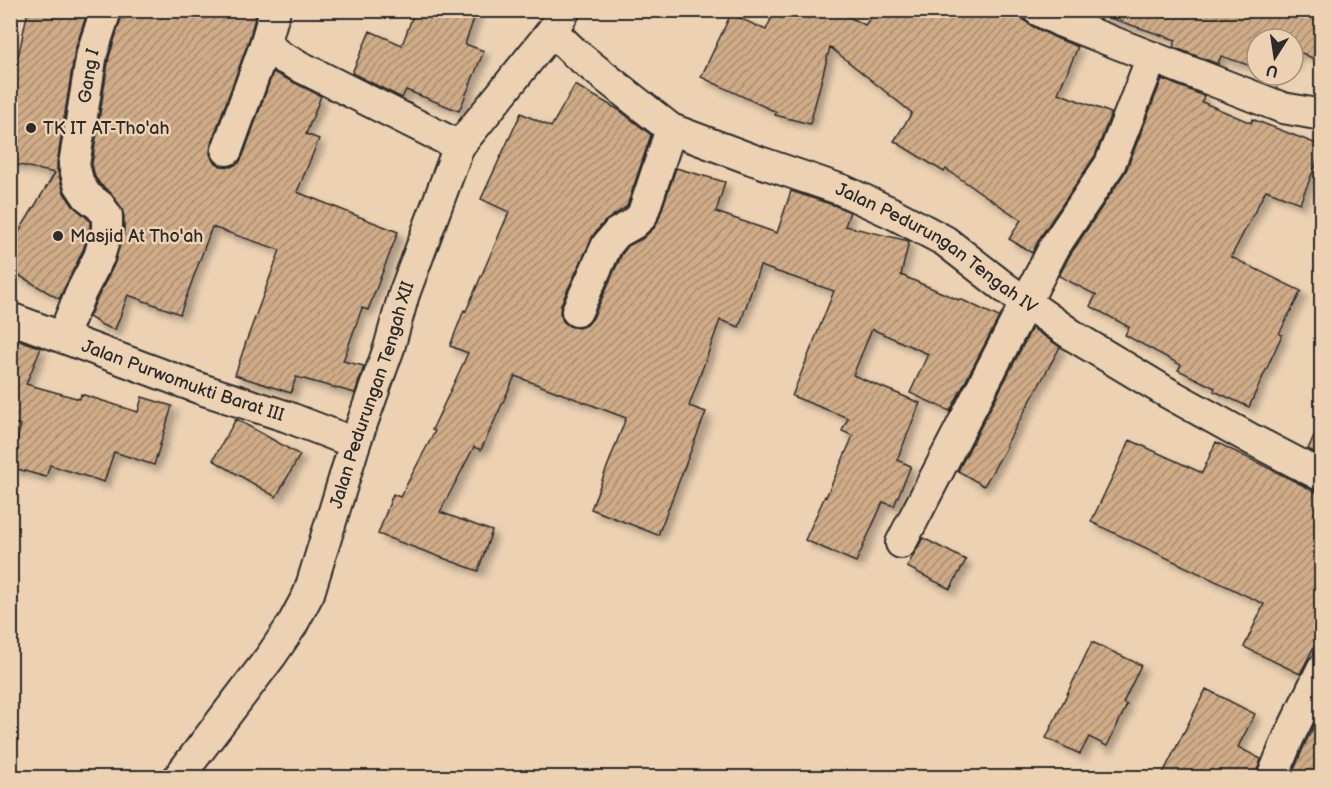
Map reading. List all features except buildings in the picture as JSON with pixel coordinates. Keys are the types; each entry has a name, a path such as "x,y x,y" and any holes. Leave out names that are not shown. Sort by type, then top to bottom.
{"street":[{"name":"Gang I","path":"63,336 80,294 99,257 107,231 107,216 100,206 87,196 79,184 74,165 93,53 106,10"},
{"path":"227,150 265,45 275,10"},
{"path":"1038,10 1283,108 1322,115"},
{"name":"Jalan Pedurungan Tengah IV","path":"558,21 576,54 671,129 842,190 945,241 1075,337 1168,393 1322,476"},
{"name":"Jalan Pedurungan Tengah XII","path":"178,777 271,656 292,625 309,593 355,443 389,348 404,294 459,146 558,21"},
{"path":"265,45 283,58 459,146"},
{"path":"902,543 1055,246 1110,164 1152,57"},
{"path":"577,311 607,245 617,233 642,216 671,129"},
{"name":"Jalan Purwomukti Barat III","path":"10,318 355,443"},
{"path":"1272,777 1322,669"}],"place":[{"name":"TK IT AT-Tho'ah","path":"31,128"},
{"name":"Masjid At Tho'ah","path":"58,236"}]}
